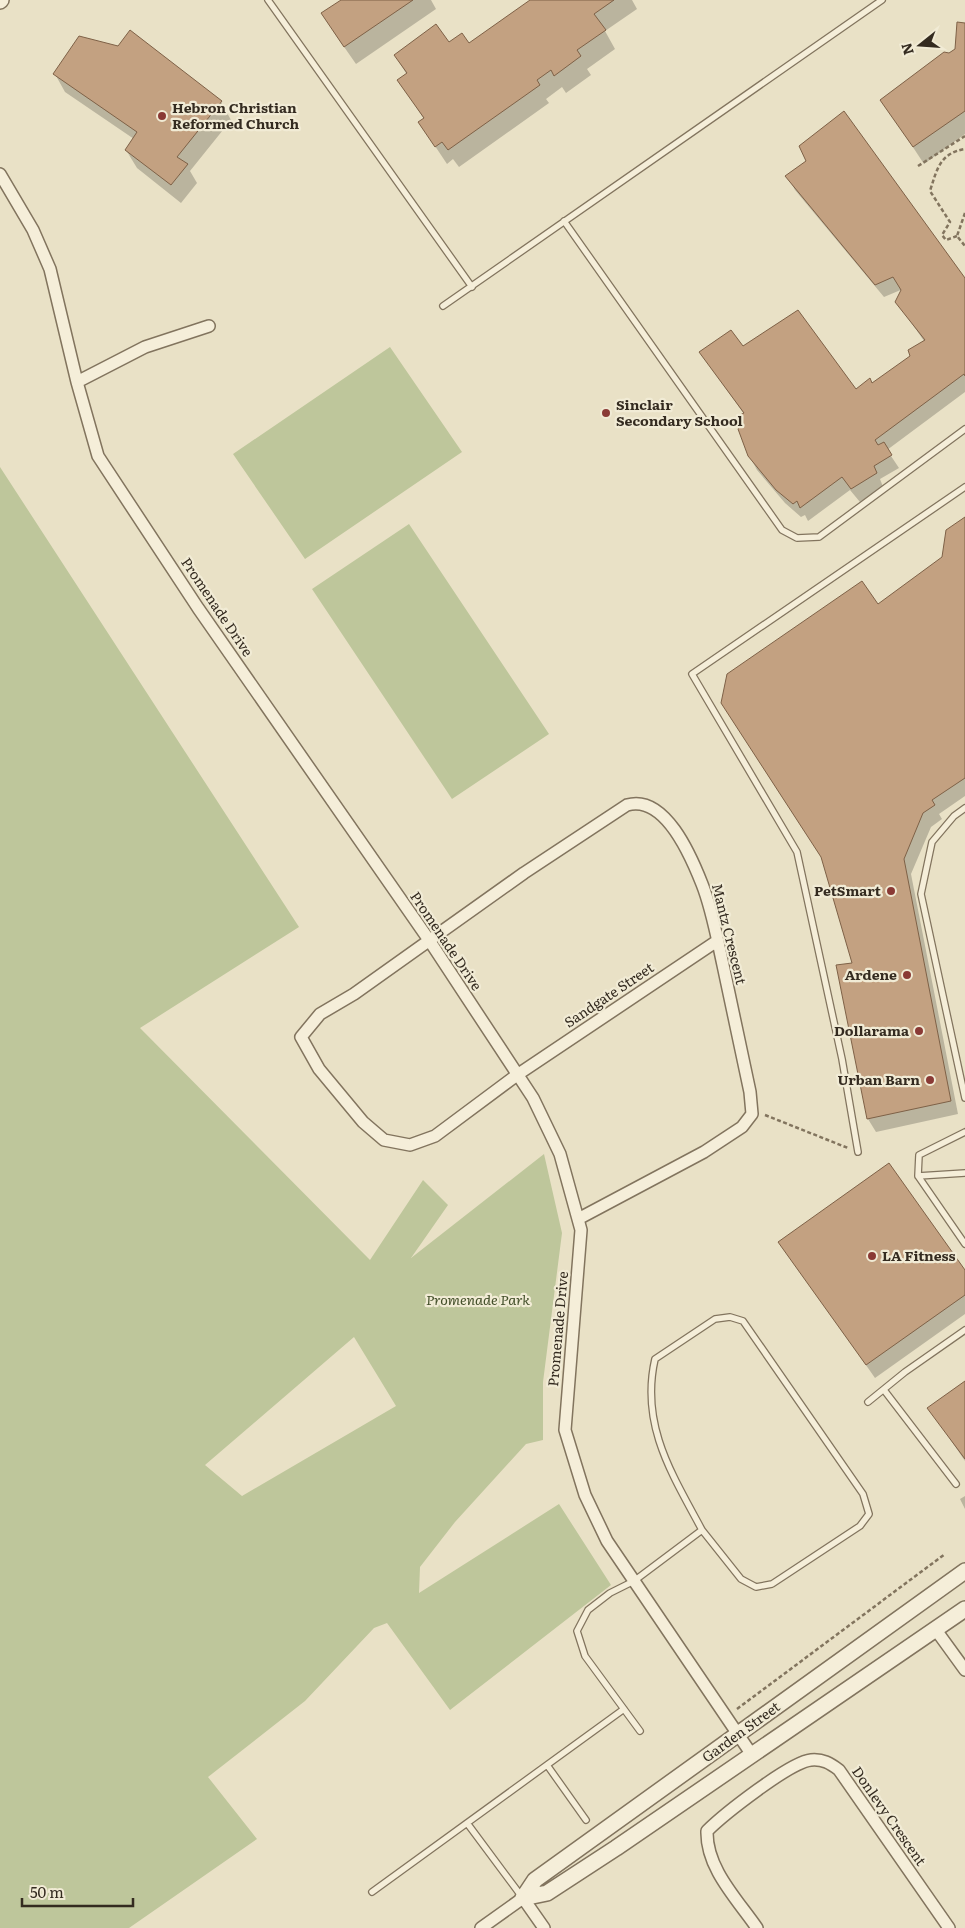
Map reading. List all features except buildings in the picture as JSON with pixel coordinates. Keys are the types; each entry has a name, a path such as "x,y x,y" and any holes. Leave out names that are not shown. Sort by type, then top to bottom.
{"street":[{"name":"Promenade Drive","path":"0,174 33,230 50,269 77,382 98,456 198,608 429,940 533,1098 560,1154 581,1230 565,1430 585,1495 607,1541 737,1735 752,1754"},
{"path":"77,382 145,347 209,326"},
{"name":"Mantz Crescent","path":"429,940 627,804 636,802 659,811 676,830 702,884 717,941 750,1092 752,1110"},
{"name":"Sandgate Street","path":"429,940 354,994 320,1014 301,1037 319,1070 363,1122 384,1140 410,1145 436,1136 517,1074 717,941"},
{"path":"578,1219 704,1152 742,1127 752,1114 752,1110"},
{"name":"Garden Street","path":"524,1898 535,1880 965,1571"},
{"name":"Garden Street","path":"481,1928 524,1898 547,1893 965,1609"},
{"path":"936,1630 965,1670"},
{"name":"Donlevy Crescent","path":"757,1928 711,1861 706,1846 707,1831 721,1817 794,1767 810,1760 826,1761 839,1770 949,1928"},
{"path":"524,1898 544,1928"}],"lane":[{"path":"268,0 472,287"},
{"path":"442,306 472,287 882,0"},
{"path":"564,221 782,530 797,538 819,537 965,429"},
{"path":"858,1152 842,1059 796,852 692,674 965,487"},
{"path":"965,808 954,816 932,842 920,894 965,1098"},
{"path":"965,1132 919,1155 918,1176 965,1244"},
{"path":"918,1176 965,1172"},
{"path":"730,1317 743,1321 863,1494 869,1514 860,1526 772,1584 756,1587 741,1579 702,1530 659,1446 651,1412 651,1377 655,1359 715,1319 730,1317"},
{"path":"868,1402 965,1330"},
{"path":"884,1390 956,1484"},
{"path":"640,1731 585,1656 578,1631 588,1610 610,1593 634,1581 702,1530"},
{"path":"372,1892 624,1709"},
{"path":"548,1765 586,1820"},
{"path":"467,1823 524,1898"}],"path":[{"path":"918,166 965,136"},
{"path":"957,236 946,240 942,235 950,222 930,191 939,164 952,151 965,149"},
{"path":"957,236 965,213"},
{"path":"960,227 965,227"},
{"path":"957,236 965,246"},
{"path":"752,1110 858,1152"},
{"path":"726,1718 945,1554"}],"green space":[{"path":"390,347 462,452 305,559 233,454"},
{"name":"Promenade Park","path":"0,467 299,927 140,1028 370,1260 423,1180 448,1205 411,1258 544,1154 562,1233 543,1382 543,1440 526,1444 455,1522 420,1567 419,1593 559,1504 611,1585 450,1710 387,1623 374,1628 305,1701 208,1777 257,1839 129,1928 0,1928","holes":["354,1337 396,1406 242,1496 205,1465"]},
{"path":"409,524 549,734 452,799 312,589"}],"place":[{"name":"Hebron Christian Reformed Church","path":"162,116"},
{"name":"Sinclair Secondary School","path":"606,413"},
{"name":"PetSmart","path":"891,891"},
{"name":"Ardene","path":"907,975"},
{"name":"Dollarama","path":"919,1031"},
{"name":"Urban Barn","path":"930,1080"},
{"name":"LA Fitness","path":"872,1256"}]}
